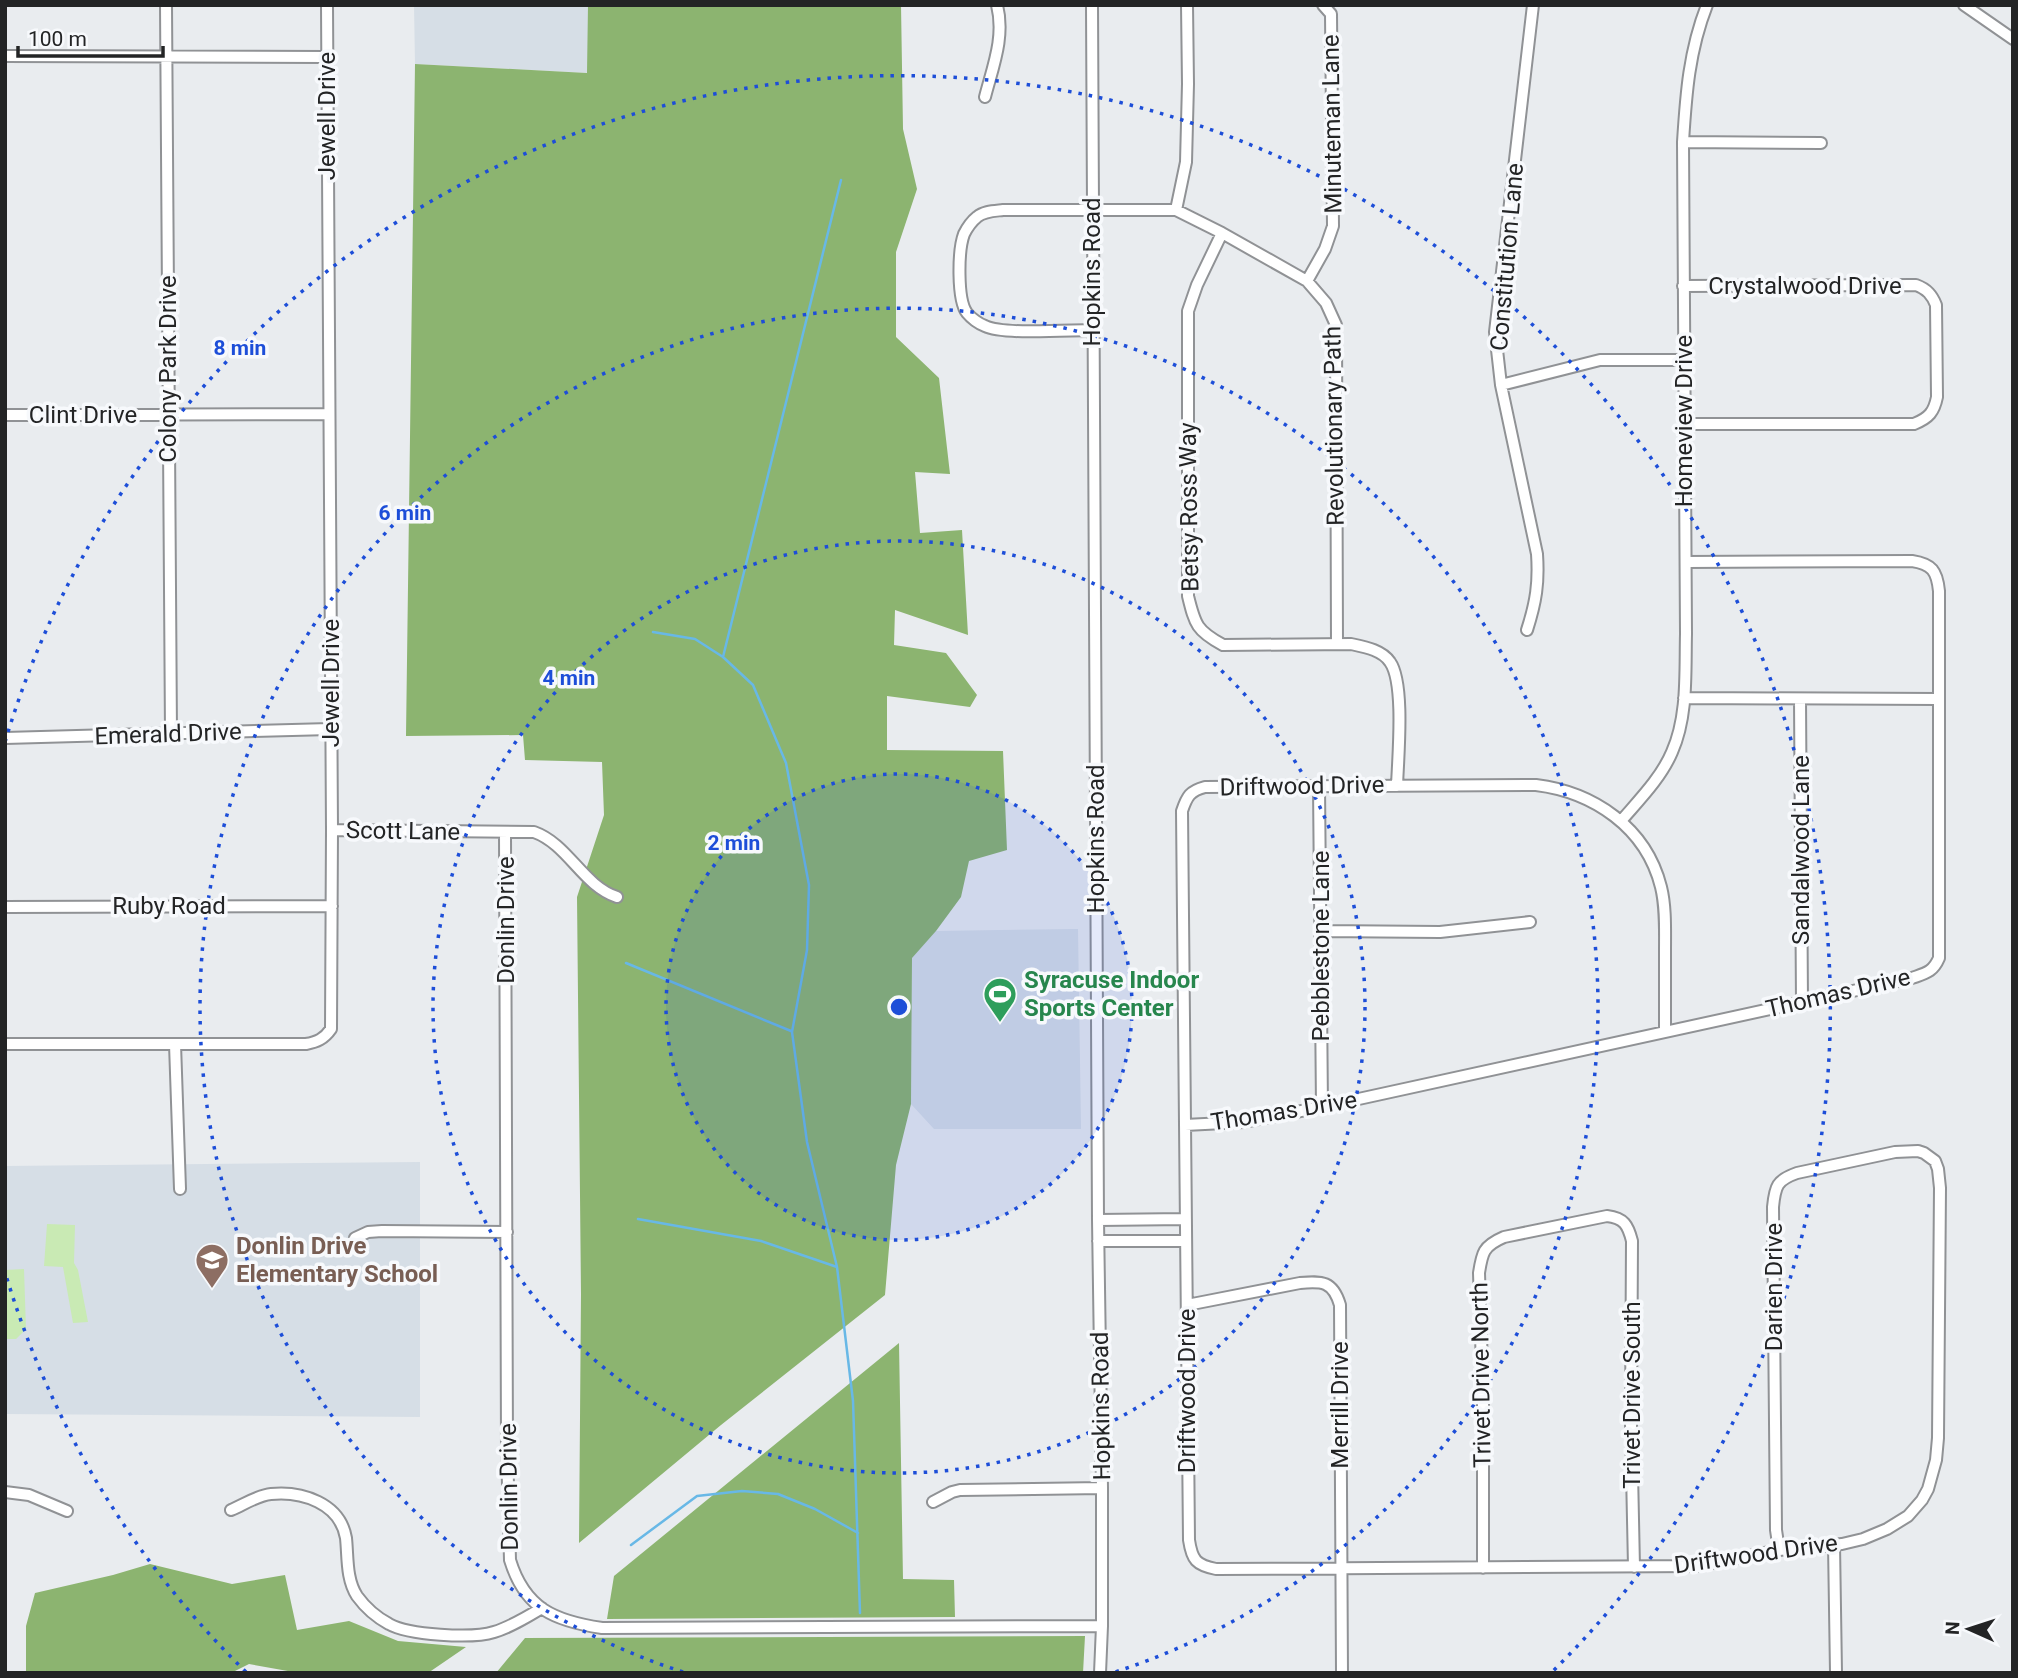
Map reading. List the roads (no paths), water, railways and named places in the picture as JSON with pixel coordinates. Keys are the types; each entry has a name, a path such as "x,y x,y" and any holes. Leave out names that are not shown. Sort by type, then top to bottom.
{"street":[{"name":"Colony Park Drive","path":"166,5 171,734"},
{"name":"Jewell Drive","path":"5,1044 306,1044 327,1036 332,1025 327,5"},
{"path":"985,97 1000,41 997,5"},
{"name":"Hopkins Road","path":"1092,5 1098,1241 1102,1488 1100,1673"},
{"path":"1176,211 1186,162 1187,5"},
{"name":"Minuteman Lane","path":"1307,281 1334,226 1331,14 1323,5"},
{"name":"Constitution Lane","path":"1527,630 1537,599 1537,554 1501,385 1495,332 1533,5"},
{"name":"Homeview Drive","path":"1620,821 1657,779 1672,753 1680,728 1684,698 1686,562 1683,142 1687,81 1707,5"},
{"path":"1964,5 2013,39"},
{"path":"5,56 327,57"},
{"path":"1683,142 1821,143"},
{"path":"1092,210 1003,210 981,214 965,232 960,258 962,301 968,314 982,325 1006,330 1092,330"},
{"name":"Revolutionary Path","path":"1092,210 1176,211 1222,233 1307,281 1326,303 1336,325 1337,644"},
{"name":"Betsy Ross Way","path":"1222,233 1188,310 1188,596 1194,620 1205,635 1223,645 1337,644 1370,648 1384,655 1391,662 1399,686 1397,786"},
{"name":"Crystalwood Drive","path":"1683,286 1916,285 1924,288 1933,297 1936,305 1937,397 1929,417 1914,424 1685,425"},
{"path":"1501,385 1600,360 1684,360"},
{"name":"Clint Drive","path":"5,415 329,414"},
{"name":"Thomas Drive","path":"1185,1125 1244,1122 1322,1107 1912,978 1935,967 1940,958 1939,699 1938,579 1933,569 1924,563 1912,561 1686,562"},
{"path":"1684,698 1939,699"},
{"name":"Sandalwood Lane","path":"1800,699 1802,1002"},
{"name":"Emerald Drive","path":"5,738 330,729"},
{"name":"Driftwood Drive","path":"1665,1031 1665,920 1661,886 1643,848 1620,821 1605,808 1578,794 1536,785 1205,787 1192,790 1186,797 1182,811 1189,1540 1194,1560 1216,1569 1698,1566 1779,1550 1863,1539 1888,1529 1908,1516 1922,1500 1936,1460 1940,1188 1938,1169 1930,1157"},
{"name":"Pebblestone Lane","path":"1319,786 1322,1107"},
{"name":"Scott Lane","path":"332,830 534,832 543,835 604,893 617,897"},
{"name":"Donlin Drive","path":"505,832 507,1448 510,1560 515,1578 529,1597 564,1621 602,1628 1102,1626"},
{"name":"Ruby Road","path":"5,907 332,906"},
{"path":"1321,931 1440,932 1530,922"},
{"path":"175,1044 180,1189"},
{"name":"Darien Drive","path":"1779,1550 1776,1530 1774,1193 1784,1177 1797,1172 1895,1152 1918,1151 1930,1157"},
{"name":"Trivet Drive North","path":"1483,1568 1483,1398 1479,1273 1482,1256 1491,1243 1504,1237 1607,1216 1617,1217 1626,1224"},
{"path":"1098,1220 1186,1219"},
{"name":"Trivet Drive South","path":"1626,1224 1632,1241 1631,1424 1634,1567"},
{"path":"355,1238 368,1232 382,1231 507,1232"},
{"path":"1098,1241 1186,1241"},
{"name":"Merrill Drive","path":"1186,1305 1318,1281 1329,1285 1336,1293 1340,1305 1342,1673"},
{"path":"933,1502 960,1490 1102,1488"},
{"path":"5,1492 29,1495 66,1511"},
{"path":"231,1510 269,1494 297,1495 321,1503 331,1510 339,1518 343,1528 352,1586 372,1613 390,1625 412,1631 468,1636 499,1630 542,1608"},
{"path":"1834,1544 1836,1673"}],"waterway":[{"path":"841,180 723,657 753,685 786,763 809,885 807,950 792,1032 807,1142 837,1267 853,1401 860,1613"},
{"path":"653,632 695,639 723,657"},
{"path":"626,963 791,1031"},
{"path":"638,1219 761,1241 837,1267"},
{"path":"631,1545 697,1496 742,1491 778,1494 815,1509 858,1533"}],"place":[{"name":"Syracuse Indoor Sports Center","path":"1000,1024"},
{"name":"Donlin Drive Elementary School","path":"212,1290"}]}
